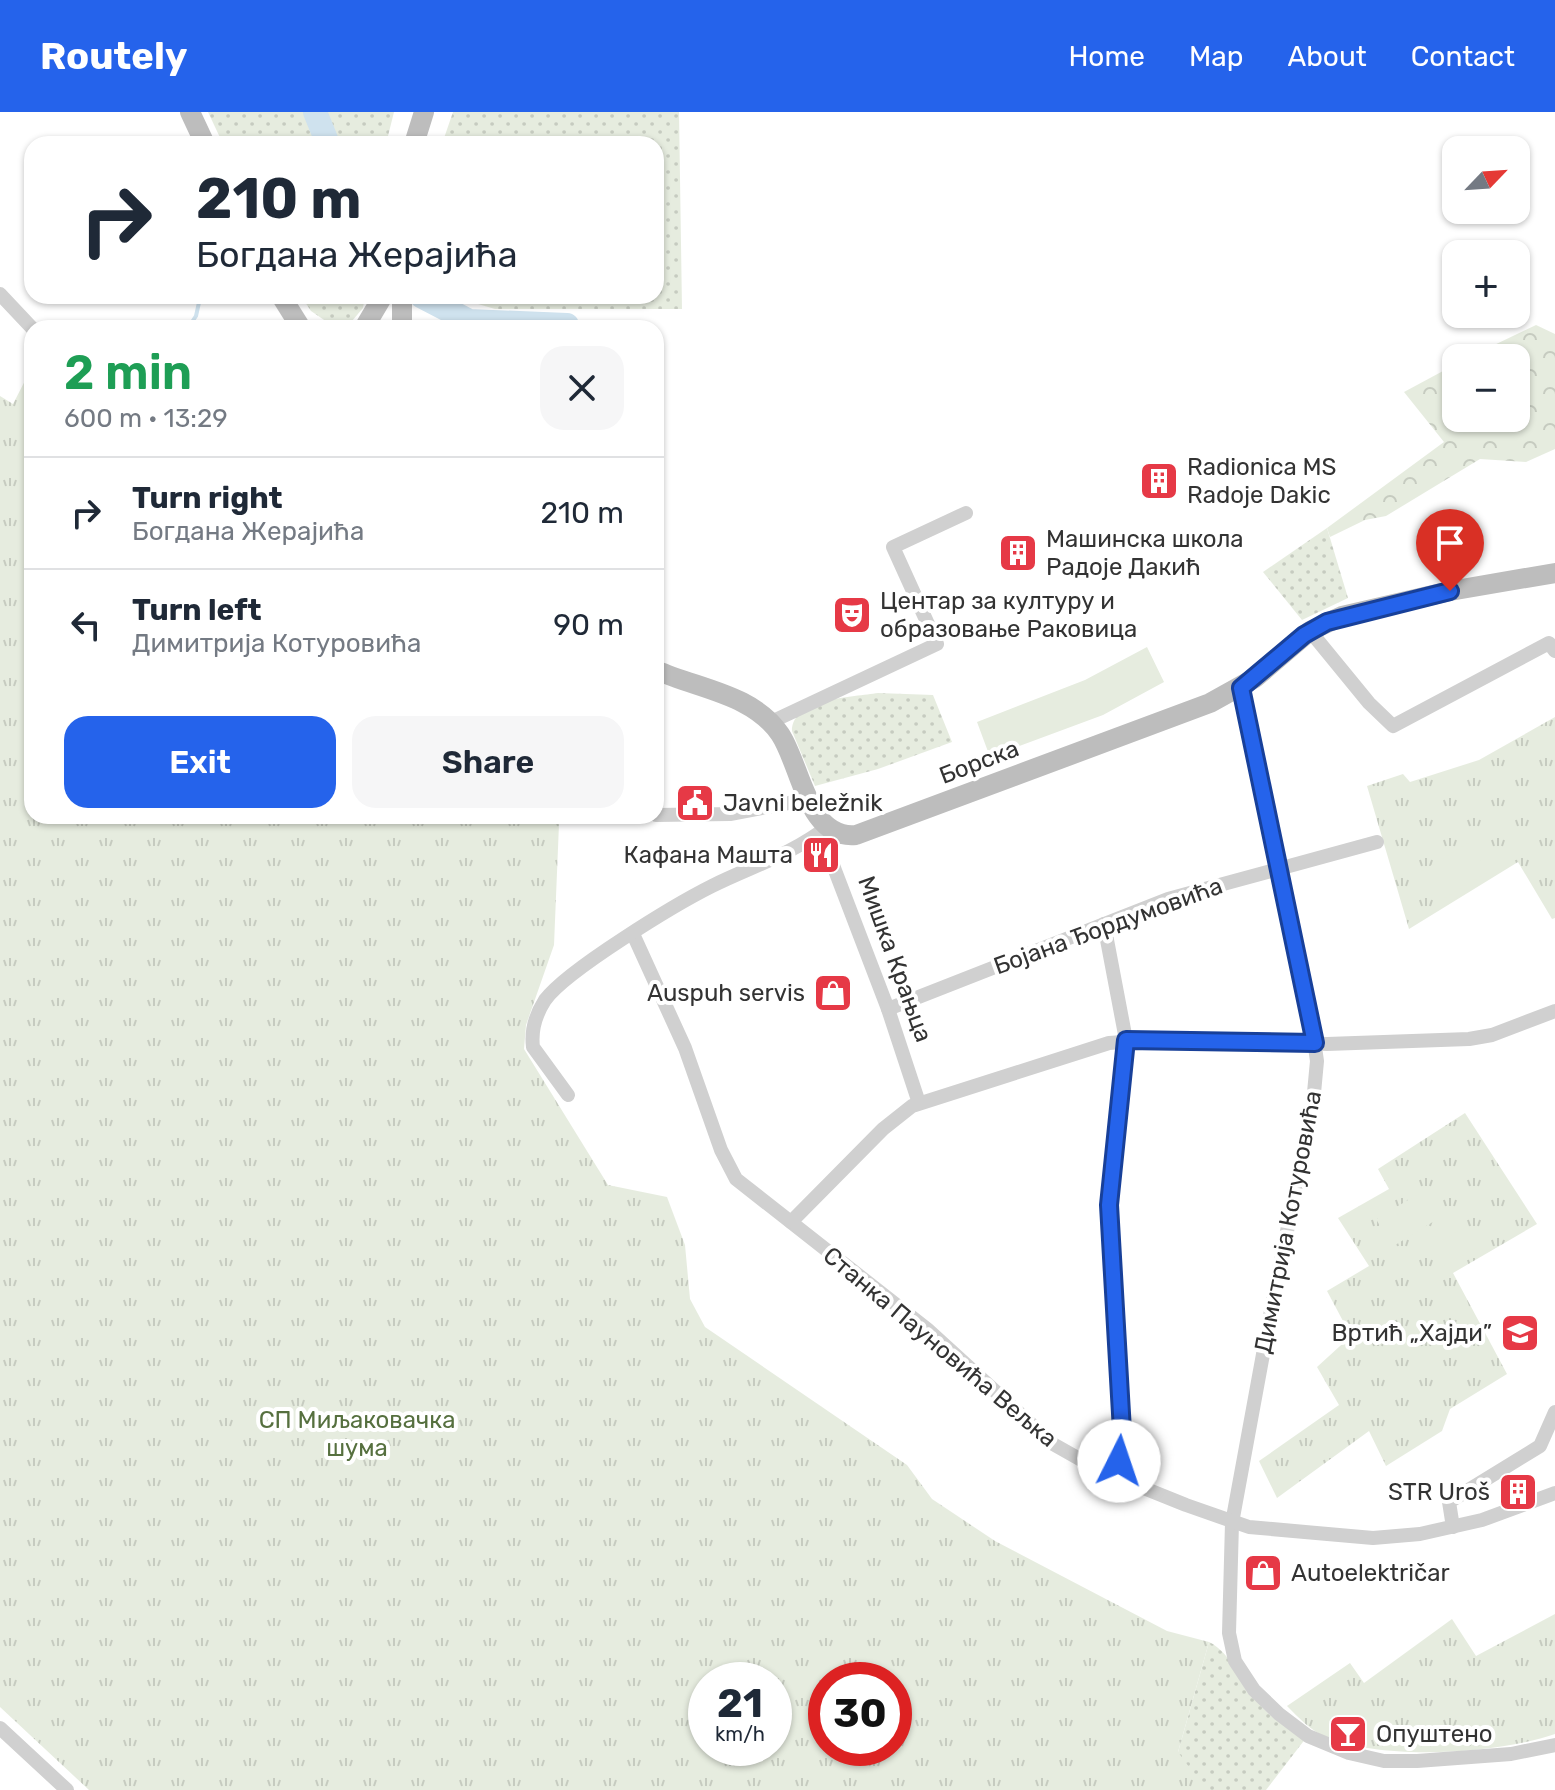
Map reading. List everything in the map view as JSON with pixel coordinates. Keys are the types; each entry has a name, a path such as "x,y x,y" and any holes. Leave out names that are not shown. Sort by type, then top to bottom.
{"main road":[{"path":"190,112 201,136"},
{"path":"416,136 424,112"},
{"name":"Борска","path":"830,830 848,836 866,832 1194,710 1241,688 1310,631 1342,616 1412,599 1555,573"},
{"name":"Мишка Крањца","path":"664,673 750,704 771,722 788,747 810,799 830,830"}],"street":[{"path":"0,294 24,320"},
{"path":"771,722 937,644 893,547 966,513"},
{"path":"1310,631 1369,703 1393,726 1549,643 1555,651"},
{"name":"Димитрија Котуровића","path":"1241,688 1315,1043 1317,1071 1312,1114 1277,1278 1232,1523 1229,1633 1235,1661 1254,1690 1308,1736 1349,1753 1399,1762 1511,1754 1555,1745"},
{"path":"664,815 752,811 810,799"},
{"path":"568,1095 533,1047 537,1016 550,995 633,934 713,885 800,847 830,830"},
{"name":"Мишка Крањца","path":"830,830 831,860 888,1009 919,1103"},
{"name":"Бојана Ђордумовића","path":"888,1009 1197,890 1377,842"},
{"path":"1104,924 1126,1040 1109,1205 1123,1448 1111,1476"},
{"name":"Станка Пауновића Вељка","path":"633,934 685,1048 732,1173 746,1189 927,1329 1053,1444 1111,1476 1232,1523 1373,1538 1405,1537 1482,1520 1555,1493"},
{"path":"791,1222 883,1129 919,1103 1126,1040 1315,1043 1480,1038 1555,1011"},
{"path":"1453,1527 1449,1502 1540,1446 1555,1412"},
{"path":"0,1728 67,1790"}],"green space":[{"path":"208,112 311,112 320,136 219,136"},
{"path":"320,112 394,112 388,136 330,136"},
{"path":"453,112 679,112 682,309 495,309 478,304 664,304 664,136 445,136"},
{"path":"306,304 364,304 353,320 324,320"},
{"path":"1536,325 1555,334 1555,449 1526,462 1480,459 1386,516 1365,520 1330,537 1327,528 1444,442 1404,392 1442,372 1442,432 1530,432 1530,344 1496,344"},
{"name":"СП Миљаковачка шума","path":"24,383 24,824 559,824 554,945 526,1025 524,1049 608,1185 667,1197 685,1245 690,1299 705,1327 907,1465 932,1499 995,1541 1167,1631 1209,1642 1178,1752 1206,1790 89,1790 0,1707 0,396 13,404"},
{"path":"1327,528 1348,598 1302,620 1263,572"},
{"path":"1147,647 1164,682 1103,715 990,757 977,722 1085,680"},
{"path":"878,693 933,695 952,742 878,769 815,786 792,731 795,720 802,712 826,701"},
{"path":"1555,717 1555,918 1552,919 1518,862 1409,929 1367,786 1403,774 1410,782 1479,760"},
{"path":"1470,842 1488,872 1438,902 1420,872"},
{"path":"1465,1113 1537,1224 1453,1273 1507,1374 1450,1409 1442,1431 1386,1466 1369,1431 1277,1498 1259,1461 1339,1405 1317,1367 1351,1336 1327,1291 1369,1266 1338,1218 1389,1189 1378,1169"},
{"path":"1420,1193 1436,1220 1392,1247 1376,1219"},
{"path":"1465,1227 1477,1247 1441,1268 1429,1248"},
{"path":"1555,1614 1555,1734 1472,1750 1408,1752 1378,1749 1326,1737 1287,1706 1350,1663 1364,1683 1452,1619 1476,1656"},
{"path":"1209,1642 1225,1654 1264,1709 1306,1738 1266,1790 1172,1790 1173,1770"}],"waterway":[{"path":"315,112 325,136"},
{"path":"193,320 199,304"},
{"path":"436,304 467,320"}],"place":[{"name":"Radionica MS Radoje Dakic","path":"1159,481"},
{"name":"Машинска школа Радоје Дакић","path":"1018,553"},
{"name":"Центар за културу и образовање Раковица","path":"852,615"},
{"name":"Javni beležnik","path":"695,803"},
{"name":"Кафана Машта","path":"821,855"},
{"name":"Auspuh servis","path":"833,993"},
{"name":"Вртић „Хајди”","path":"1520,1333"},
{"name":"STR Uroš","path":"1518,1492"},
{"name":"Autoelektričar","path":"1263,1573"},
{"name":"Опуштено","path":"1348,1734"}],"route":[{"path":"1119,1461 1123,1448 1109,1205 1126,1040 1179,1038 1315,1043 1241,688 1276,662 1304,635 1327,622 1450,591"}]}
